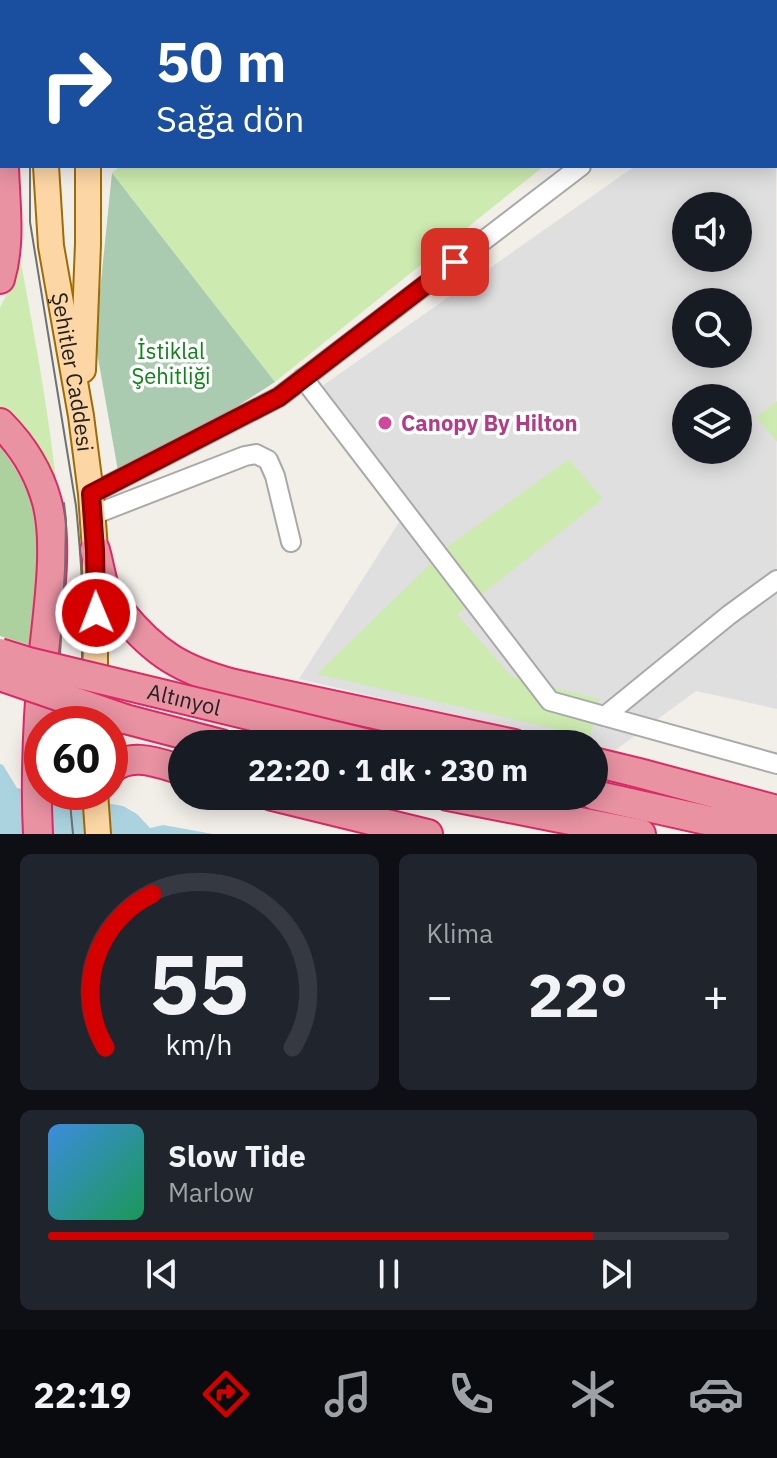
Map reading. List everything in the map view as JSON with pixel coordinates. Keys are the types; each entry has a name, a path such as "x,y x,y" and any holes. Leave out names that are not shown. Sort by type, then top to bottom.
{"highway":[{"path":"0,279 8,240 4,168"},
{"path":"0,423 24,451 38,476 48,504 51,572 37,723 38,834"},
{"path":"95,550 107,594 158,652 183,666 234,684 449,730"},
{"name":"Altınyol","path":"0,653 311,730"},
{"name":"Altınyol","path":"0,676 87,706"},
{"path":"0,697 44,706"},
{"name":"Altınyol","path":"128,720 168,730"},
{"path":"128,760 147,760 168,766"},
{"path":"608,765 777,810"},
{"path":"608,798 706,820 777,831"},
{"path":"329,810 428,834"},
{"path":"519,810 641,834"}],"main road":[{"name":"Şehitler Caddesi","path":"46,168 51,246 81,416 92,504 95,706"},
{"path":"81,416 92,170"},
{"path":"639,773 777,796"},
{"path":"96,810 98,834"}],"lane":[{"path":"92,504 279,397 578,168"},
{"path":"303,378 550,701 777,764"},
{"path":"92,504 256,454 268,460 275,476 291,542"},
{"path":"605,716 777,580"}],"shaded area":[{"path":"632,168 776,168 777,709 696,691 613,752 608,751 608,730 518,730 299,679 403,516 315,391"}],"green space":[{"path":"118,168 542,168 275,382 112,173"},
{"name":"İstiklal Şehitliği","path":"112,173 275,382 197,432 118,471 95,341"},
{"path":"18,258 42,378 58,500 0,410 0,307"},
{"path":"777,401 777,442 756,417"},
{"path":"0,446 22,481 37,519 39,565 32,646 0,636"},
{"path":"569,459 603,499 457,614 512,677 600,699 592,730 560,730 317,674 451,544"}],"water":[{"path":"0,764 17,788 24,789 24,810 128,809 150,828 163,825 213,834 0,834"}],"tram line":[{"path":"30,168 30,222 79,533 83,643 79,706"},
{"path":"57,706 65,569 64,503"},
{"path":"71,810 73,834"}],"place":[{"name":"Canopy By Hilton","path":"385,423"}],"route":[{"path":"96,613 91,494 279,397 455,262"}]}
